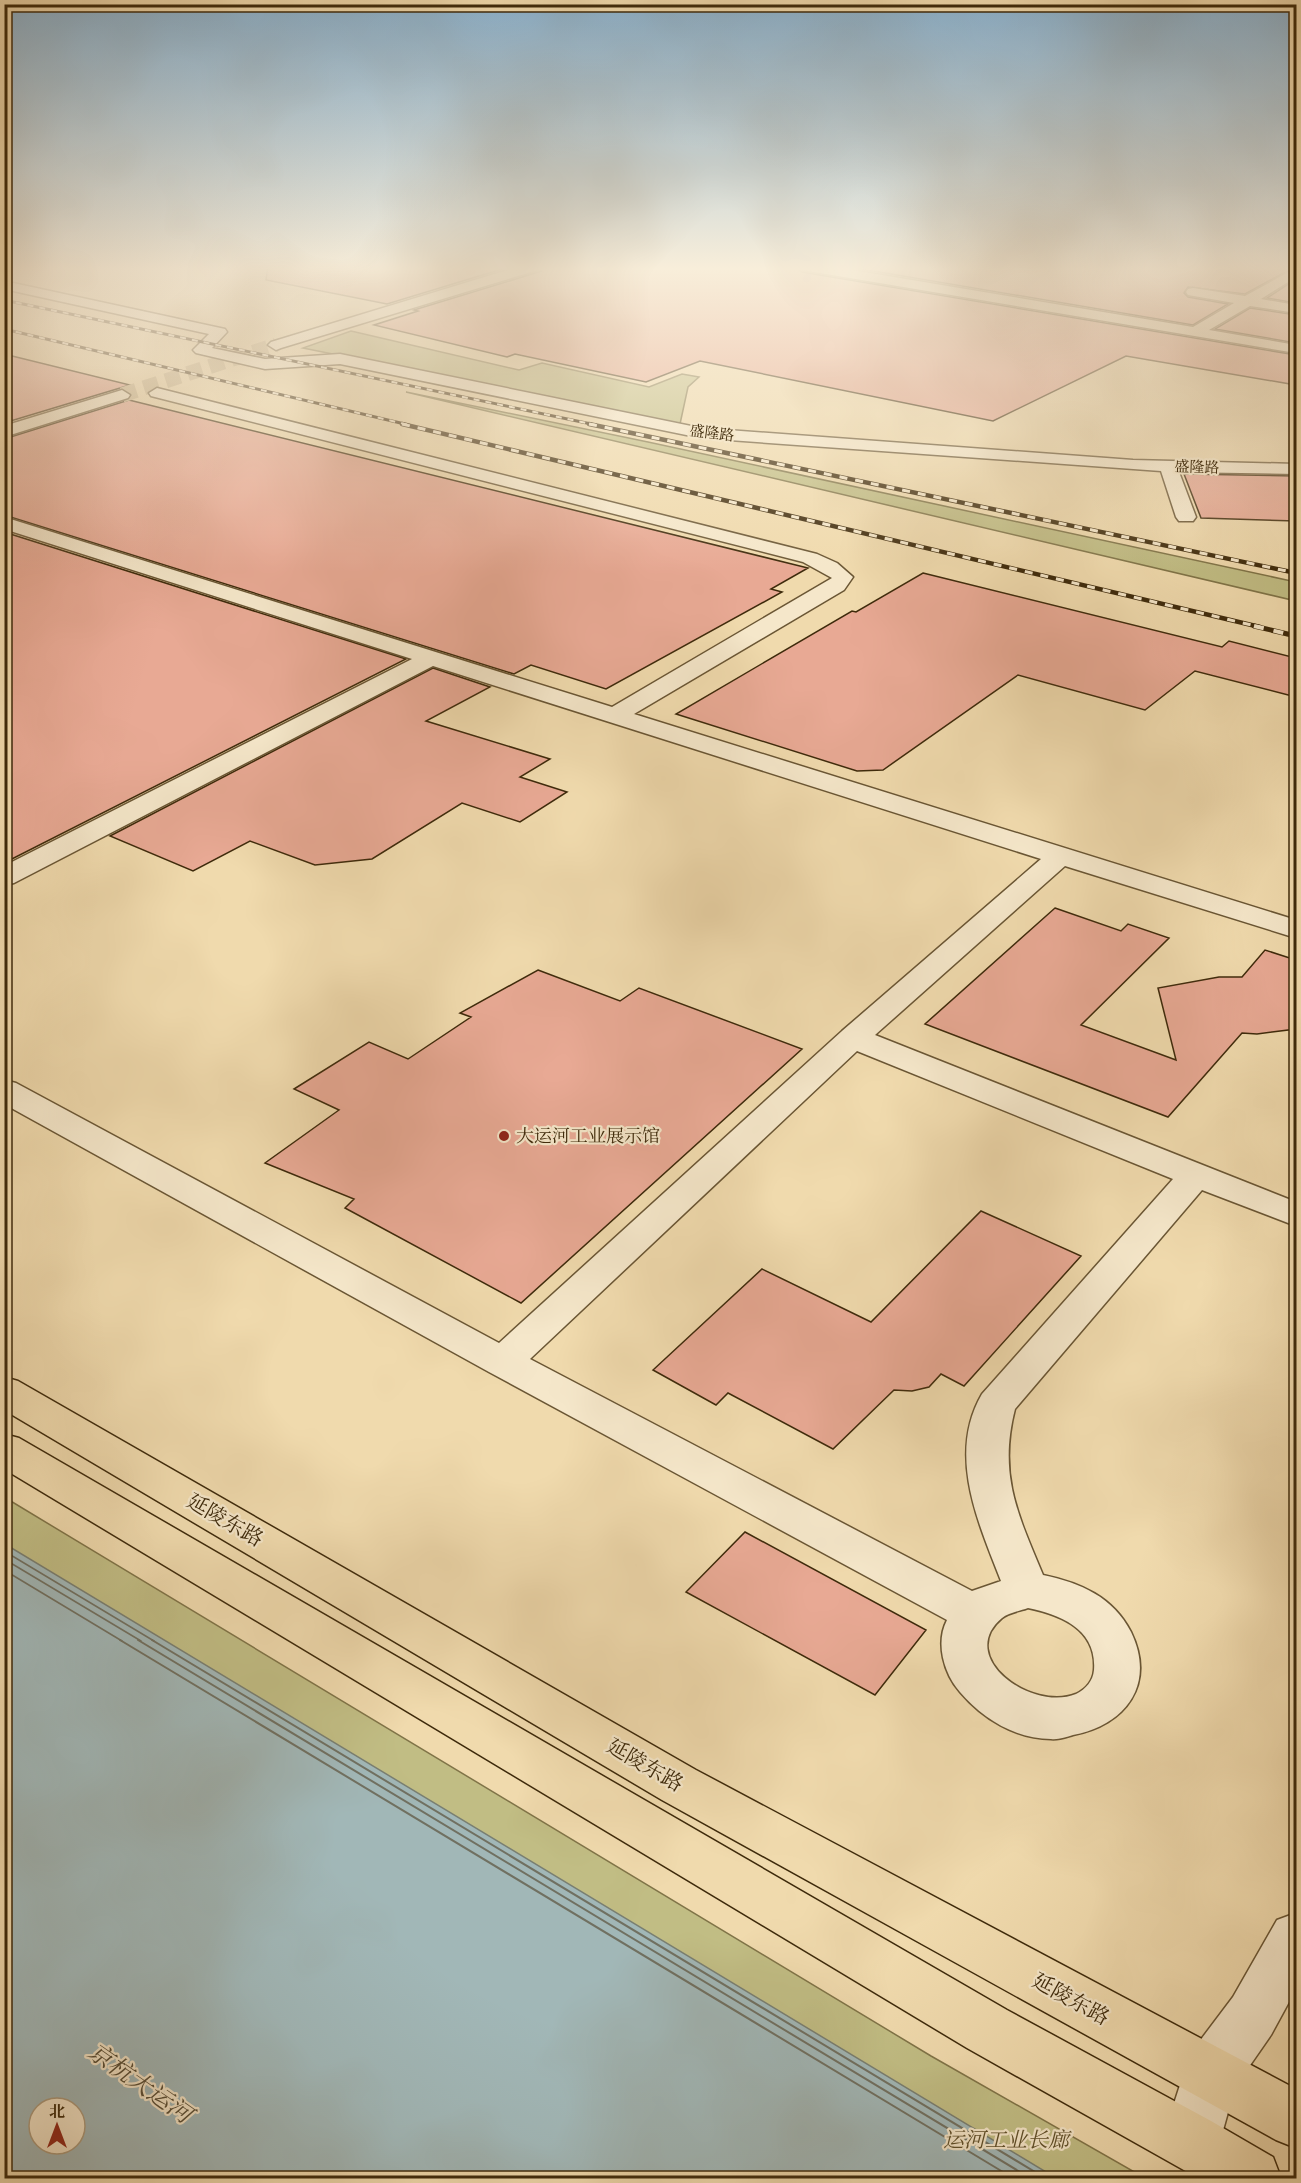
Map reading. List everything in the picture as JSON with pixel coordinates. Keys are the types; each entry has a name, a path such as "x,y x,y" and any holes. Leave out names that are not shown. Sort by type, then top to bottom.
{"main road":[{"name":"延陵东路","path":"4,1392 679,1785 1296,2120"},
{"path":"4,1449 987,2029 1191,2141 1252,2178"}],"street":[{"name":"盛隆路","path":"383,368 701,433 1034,459 1168,466 1296,469"},
{"path":"157,393 810,558 830,567 843,577 837,586 614,716"},
{"path":"4,432 122,395"},
{"path":"1168,466 1186,517"},
{"path":"4,523 1296,929"},
{"path":"4,877 431,658"},
{"path":"503,1362 853,1038 1060,856"},
{"path":"853,1038 1296,1215"},
{"path":"4,1090 503,1362 974,1613"},
{"path":"1027,1590 1006,1536 990,1484 987,1441 996,1404 1196,1175"},
{"path":"1027,1590 1061,1596 1084,1608 1102,1623 1115,1643 1120,1664 1116,1683 1104,1701 1084,1713 1060,1718 1033,1716 1008,1707 986,1691 971,1672 963,1651 965,1631 974,1613 991,1600 1027,1590"},
{"path":"1191,2141 1210,2074 1252,2016 1296,1938"}],"green space":[{"path":"402,368 510,368 519,370 564,368 649,387 682,374 699,377 688,387 680,424"},
{"path":"406,392 1296,582 1296,601"},
{"name":"运河工业长廊","path":"4,1497 931,2056 1145,2178 1002,2178 5,1576"}],"water":[{"name":"京杭大运河","path":"4,1544 5,1544 1056,2178 5,2178"}],"building":[{"path":"4,368 60,368 130,385 4,423"},
{"path":"580,368 682,368 646,382"},
{"path":"734,368 1102,368 993,421"},
{"path":"1196,368 1296,368 1296,385"},
{"path":"129,400 808,568 771,589 782,592 606,689 531,665 514,674 4,515 4,439"},
{"path":"1184,474 1296,476 1296,521 1201,518"},
{"path":"4,532 406,659 4,863"},
{"path":"923,573 1222,647 1229,641 1296,658 1296,697 1195,671 1145,710 1018,675 883,770 857,771 676,714 852,611 856,612"},
{"path":"433,668 490,687 426,721 550,759 520,777 567,792 520,822 462,803 372,859 315,865 250,841 193,871 110,836"},
{"path":"1055,908 1121,931 1128,924 1169,938 1081,1025 1176,1060 1158,988 1219,977 1242,977 1265,950 1296,960 1296,1029 1257,1034 1242,1033 1168,1117 925,1024"},
{"name":"大运河工业展示馆","path":"538,970 620,1001 639,988 802,1049 521,1303 345,1208 354,1199 265,1163 339,1110 294,1089 369,1042 408,1059 471,1017 460,1013"},
{"path":"981,1211 1081,1256 964,1386 941,1374 929,1387 912,1391 894,1390 833,1449 728,1393 716,1405 653,1370 762,1269 871,1322"},
{"path":"745,1532 926,1630 875,1695 686,1592"}],"tunnel":[{"path":"122,395 206,368"}],"railway":[{"path":"168,368 409,425"},
{"path":"325,368 596,425"},
{"path":"402,424 1260,627"},
{"path":"589,424 1296,573"},
{"path":"1254,626 1296,636"}],"place":[{"name":"大运河工业展示馆","path":"504,1136"}]}
